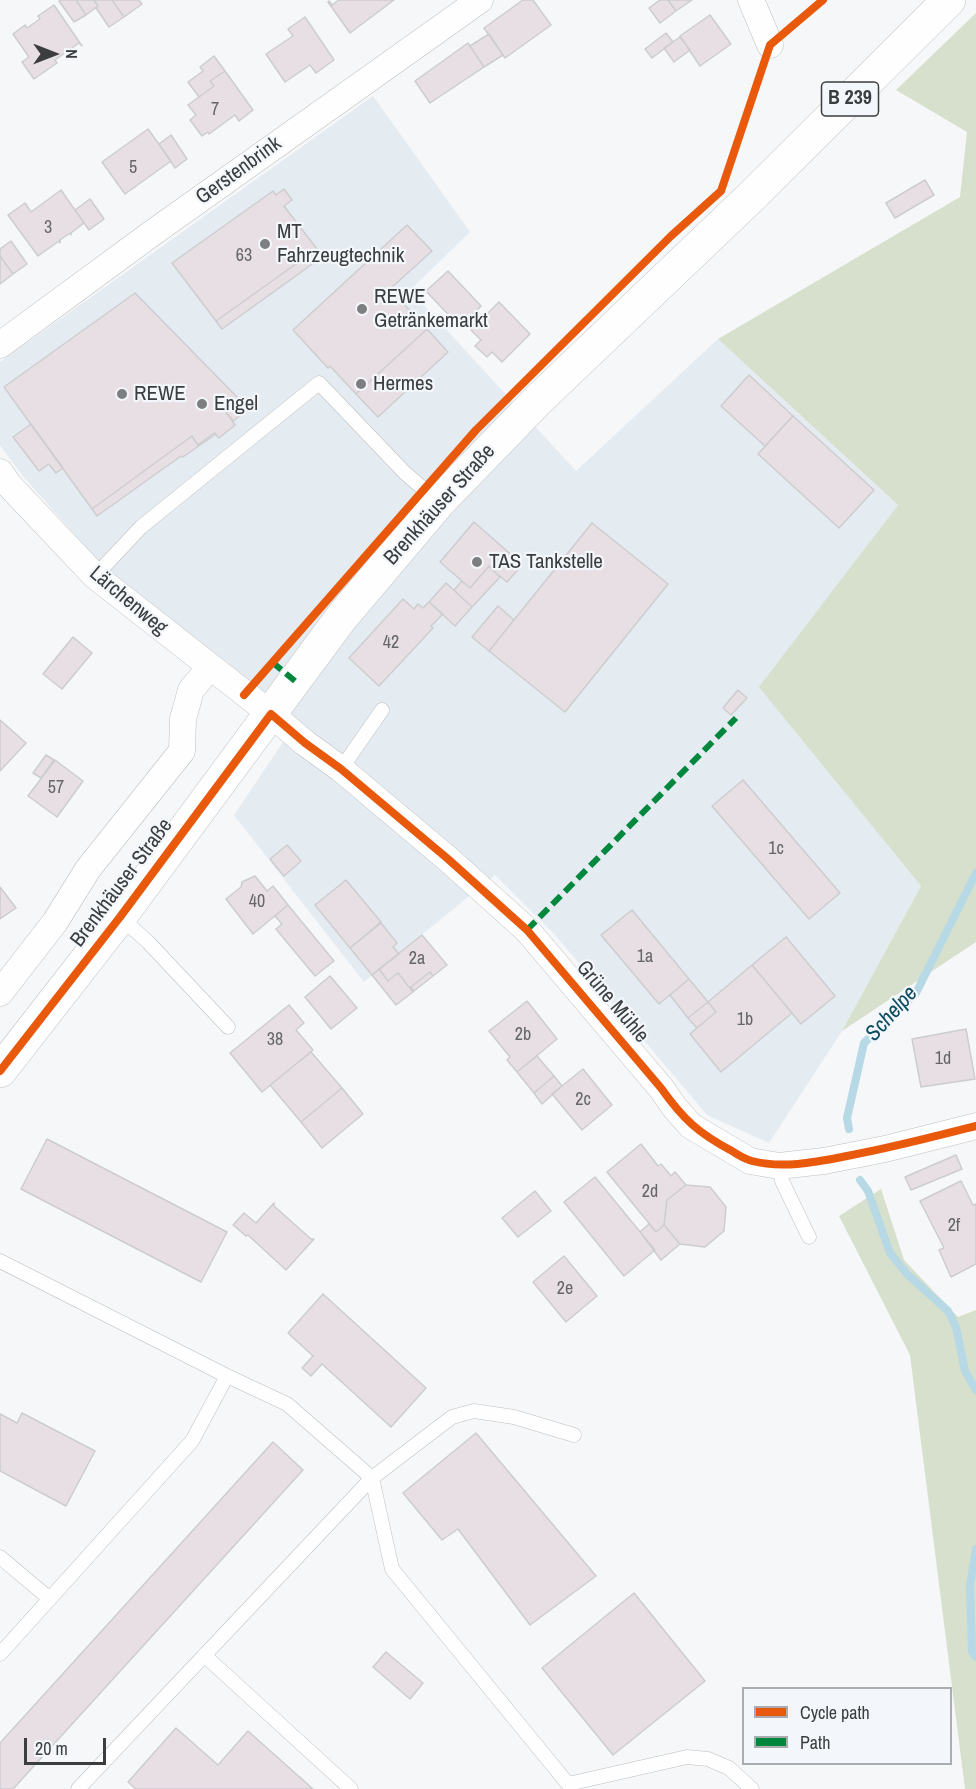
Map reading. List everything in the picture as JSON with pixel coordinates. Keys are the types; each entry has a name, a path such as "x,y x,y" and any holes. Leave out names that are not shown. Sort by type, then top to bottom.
{"main road":[{"name":"Brenkhäuser Straße","path":"0,1071 120,917 341,618 439,502 539,399 751,197 950,0"}],"street":[{"name":"Gerstenbrink","path":"0,345 160,227 480,0"},
{"path":"751,0 771,45"},
{"name":"Lärchenweg","path":"0,472 9,485 95,576 271,714"},
{"name":"Brenkhäuser Straße","path":"0,993 55,922 88,869 182,751 183,719 191,690 210,667"},
{"name":"Grüne Mühle","path":"271,714 341,769 448,859 527,930 662,1088 691,1126 750,1161 779,1166 824,1161 885,1149 976,1126"}],"lane":[{"path":"95,576 141,527 319,383 405,473 439,502"},
{"path":"341,769 382,710"},
{"path":"120,917 148,942 228,1027"},
{"path":"779,1166 782,1181 808,1237"},
{"path":"0,1261 287,1404 372,1478 392,1569 567,1786 687,1757 708,1759 729,1768 752,1789"},
{"path":"0,1654 192,1441 227,1376"},
{"path":"78,1789 372,1478 452,1417 474,1411 514,1417 574,1435"},
{"path":"0,1557 50,1599"},
{"path":"204,1655 351,1789"}],"shaded area":[{"path":"373,96 470,232 410,290 576,471 718,339 898,505 760,687 921,886 842,1031 769,1143 707,1115 556,936 495,875 364,982 234,815 296,723 107,571 22,475 0,445 0,362"}],"green space":[{"path":"976,13 976,942 842,1031 921,886 759,687 898,505 718,339 960,197 967,132 896,90"},
{"path":"881,1189 904,1260 958,1317 976,1310 976,1789 965,1789 910,1355 839,1216"}],"building":[{"path":"76,0 86,15 74,22 59,1"},
{"path":"76,0 94,0 98,6 86,15"},
{"path":"94,0 112,0 124,17 109,27 96,8 98,6"},
{"path":"112,0 139,0 142,4 124,17"},
{"path":"339,0 394,0 350,33 328,2 332,5"},
{"path":"523,0 533,0 551,25 505,58 484,28"},
{"path":"660,0 668,0 676,11 660,23 649,8"},
{"path":"668,0 692,0 676,11"},
{"path":"54,5 82,46 79,43 55,60 57,63 34,79 22,62 29,57 13,34 25,25 27,28 40,19 38,16"},
{"path":"710,15 731,44 700,66 680,36"},
{"path":"305,17 334,60 316,73 310,65 285,82 266,54 293,36 288,29"},
{"path":"666,33 673,42 652,58 645,49"},
{"path":"489,34 503,55 484,67 470,46"},
{"path":"680,37 690,50 674,62 664,48"},
{"path":"468,43 484,67 430,103 415,81"},
{"path":"214,56 225,71 210,81 214,86 199,97 188,82 203,71 200,67"},
{"path":"225,71 253,110 239,121 235,115 209,134 208,132 202,136 190,120 196,115 188,105 214,86 210,81"},
{"path":"148,129 171,161 125,194 102,162"},
{"path":"171,135 187,159 175,168 159,144"},
{"path":"925,180 934,195 895,218 886,203"},
{"path":"284,189 292,200 284,206 317,249 216,321 172,263 273,191 276,195"},
{"path":"61,190 84,223 71,235 70,233 60,240 60,243 59,241 38,256 8,215 25,203 31,212"},
{"path":"90,199 104,219 89,230 75,210"},
{"name":"REWE Getränkemarkt","path":"407,225 432,251 390,289 427,329 356,394 293,330"},
{"path":"11,241 27,264 13,274 0,256 0,249"},
{"path":"317,249 322,257 222,329 216,321"},
{"path":"0,256 13,274 0,284"},
{"path":"448,271 481,306 460,327 426,291"},
{"name":"REWE","path":"135,293 241,401 226,412 235,425 219,438 214,433 198,445 192,436 92,509 4,387"},
{"path":"499,302 530,334 502,362 492,352 487,357 475,346 481,340 471,330"},
{"path":"427,329 448,352 378,417 356,394"},
{"path":"749,375 793,416 765,446 721,406"},
{"path":"241,401 248,410 233,421 226,412"},
{"path":"793,416 874,490 839,528 758,454"},
{"path":"31,424 63,468 56,473 49,464 39,471 13,437"},
{"path":"214,433 216,434 97,516 92,509 192,436 198,445"},
{"path":"474,522 507,551 491,569 489,566 470,588 440,562"},
{"path":"592,523 668,584 565,712 489,651"},
{"path":"507,551 522,565 507,582 491,569"},
{"path":"489,566 500,577 472,607 454,590 462,581 470,588"},
{"path":"446,583 472,607 455,626 429,602"},
{"path":"403,599 414,609 418,604 423,608 429,602 443,614 431,626 433,628 379,686 349,658"},
{"path":"498,606 514,620 489,651 472,637"},
{"path":"73,637 92,653 62,689 43,674"},
{"path":"738,690 747,698 731,715 723,708"},
{"path":"0,720 26,743 0,771"},
{"path":"46,755 54,760 41,778 33,773"},
{"path":"55,760 83,781 57,817 28,796"},
{"path":"743,780 840,893 809,919 712,806"},
{"path":"287,845 301,861 284,876 270,859"},
{"path":"255,876 267,891 273,886 288,905 253,934 226,899 241,887 242,882"},
{"path":"346,880 381,922 350,948 315,905"},
{"path":"0,887 16,908 0,919"},
{"path":"288,905 334,961 315,976 276,929 282,924 275,916"},
{"path":"632,910 689,979 659,1004 601,935"},
{"path":"381,923 397,943 393,947 399,954 372,975 350,948"},
{"path":"422,935 447,965 433,976 430,972 411,987 413,992 398,973 388,981 379,969"},
{"path":"786,937 835,996 801,1024 752,965"},
{"path":"752,965 792,1013 721,1072 690,1034 716,1012 708,1002"},
{"path":"379,969 388,981 398,973 413,992 396,1005 372,975"},
{"path":"430,972 433,976 414,991 411,987"},
{"path":"330,976 357,1008 331,1029 305,997"},
{"path":"689,979 708,1002 688,1018 670,995"},
{"path":"527,1001 557,1039 517,1072 507,1060 510,1057 489,1031"},
{"path":"708,1002 716,1012 697,1028 688,1018"},
{"path":"289,1005 304,1023 296,1030 313,1050 262,1092 230,1053"},
{"path":"966,1029 975,1079 921,1087 912,1039"},
{"path":"311,1052 342,1088 301,1122 270,1085"},
{"path":"537,1056 554,1076 534,1093 517,1072"},
{"path":"583,1069 612,1105 582,1130 552,1094"},
{"path":"554,1076 562,1086 542,1104 534,1093"},
{"path":"342,1088 363,1114 322,1148 301,1122"},
{"path":"47,1139 227,1232 201,1282 21,1189"},
{"path":"641,1144 658,1166 661,1164 671,1176 675,1172 686,1185 667,1200 664,1225 656,1232 607,1172"},
{"path":"956,1155 962,1169 911,1190 905,1177"},
{"path":"595,1177 655,1250 624,1276 564,1202"},
{"path":"961,1181 973,1205 976,1204 976,1264 951,1277 939,1250 944,1248 920,1201"},
{"path":"686,1185 710,1187 726,1207 724,1231 705,1247 680,1244 664,1225 667,1200"},
{"path":"535,1191 551,1211 518,1237 502,1218"},
{"path":"274,1203 274,1206 311,1239 314,1239 286,1270 248,1235 246,1236 233,1225 244,1213 256,1223"},
{"path":"649,1224 656,1232 664,1225 680,1244 661,1260 640,1232"},
{"path":"564,1256 597,1296 566,1322 533,1282"},
{"path":"323,1294 426,1388 391,1427 322,1364 311,1376 302,1368 313,1356 288,1333"},
{"path":"22,1413 95,1451 66,1506 0,1471 0,1414 17,1423"},
{"path":"476,1433 596,1576 530,1625 458,1529 442,1540 403,1493"},
{"path":"273,1442 303,1470 13,1789 0,1789 0,1743"},
{"path":"634,1593 705,1681 613,1755 542,1668"},
{"path":"386,1652 423,1683 410,1699 373,1667"},
{"path":"176,1728 218,1765 248,1731 313,1789 136,1789 128,1782"}],"waterway":[{"name":"Schelpe","path":"849,1129 847,1118 864,1043 916,993 976,873"},
{"name":"Schelpe","path":"860,1180 868,1191 890,1253 907,1274 948,1311 956,1327 965,1371 976,1390"},
{"name":"Schelpe","path":"976,1549 970,1586 972,1652 976,1657"}],"marked path":[{"path":"272,662 295,681"},
{"path":"527,930 736,718"}],"cycle path":[{"path":"244,695 476,430 671,236 721,191 770,45 823,0"},
{"path":"0,1071 120,917 271,714 341,769 448,859 527,930 684,1117 700,1131 742,1157 764,1163 800,1164 880,1149 976,1126"}],"place":[{"name":"MT Fahrzeugtechnik","path":"265,244"},
{"name":"REWE Getränkemarkt","path":"362,309"},
{"name":"Hermes","path":"361,384"},
{"name":"REWE","path":"122,394"},
{"name":"Engel","path":"202,404"},
{"name":"TAS Tankstelle","path":"477,562"}]}
